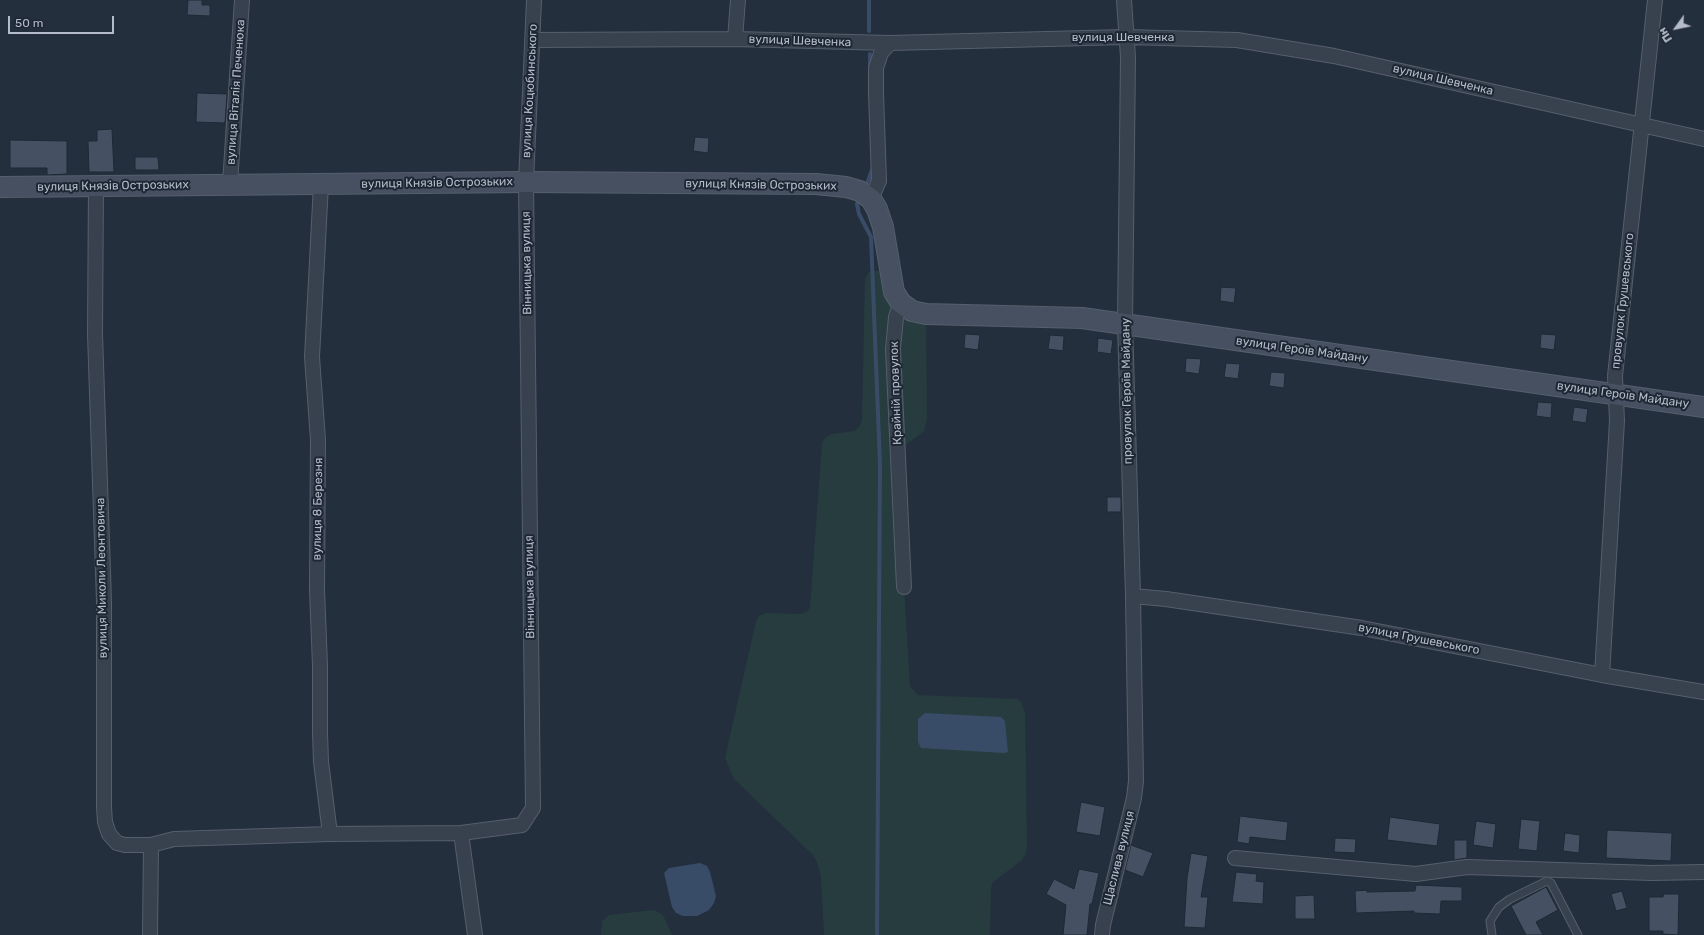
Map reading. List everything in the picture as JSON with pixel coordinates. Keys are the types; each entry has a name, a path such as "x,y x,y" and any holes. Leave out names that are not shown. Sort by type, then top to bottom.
{"street":[{"name":"вулиця Віталія Печенюка","path":"230,184 242,0"},
{"name":"вулиця Коцюбинського","path":"526,182 534,0"},
{"path":"735,39 738,0"},
{"name":"провулок Героїв Майдану","path":"1124,0 1128,57 1125,324 1133,596 1136,781"},
{"name":"провулок Грушевського","path":"1602,675 1617,429 1617,394 1615,376 1655,0"},
{"name":"вулиця Шевченка","path":"532,40 735,39 890,43 1126,38 1237,40 1341,58 1704,139"},
{"path":"890,43 881,53 876,68 879,181 871,199 881,218 890,277 894,292 901,303"},
{"name":"вулиця Князів Острозьких","path":"0,187 526,182 827,184 854,189 871,199"},
{"name":"Вінницька вулиця","path":"151,845 174,839 330,834 461,833 522,825 534,808 526,182"},
{"name":"вулиця 8 Березня","path":"321,184 312,357 318,440 317,590 320,666 321,762 330,834"},
{"name":"вулиця Миколи Леонтовича","path":"96,185 95,334 104,602 104,807 107,828 117,843 125,845 151,845"},
{"name":"вулиця Героїв Майдану","path":"901,303 912,311 926,314 1082,318 1704,407"},
{"name":"Крайній провулок","path":"901,303 896,317 893,349 904,587"},
{"name":"вулиця Грушевського","path":"1133,596 1166,599 1362,628 1602,675 1704,692"},
{"name":"Щаслива вулиця","path":"1102,935 1103,924 1134,798 1136,781"},
{"path":"461,833 475,935"},
{"path":"150,935 151,845"},
{"path":"1235,858 1416,874 1467,867 1652,873 1704,872"}],"lane":[{"path":"1492,935 1490,921 1499,907 1510,899 1547,881 1551,883 1578,935"}],"green space":[{"path":"889,269 894,292 926,314 927,419 924,431 903,447 904,587 910,686 918,695 1017,699 1021,702 1025,713 1027,847 1025,855 1021,861 993,882 991,888 990,935 824,935 821,877 817,862 813,855 734,779 725,758 756,621 759,616 766,613 800,614 806,612 810,608 822,443 825,438 832,434 854,431 860,426 862,420 865,279 869,272"},
{"path":"654,910 663,915 672,935 601,935 602,921 609,915"}],"water":[{"path":"925,713 1001,717 1005,721 1008,752 921,748 918,742 918,719"},
{"path":"700,863 707,866 710,872 716,896 714,903 709,910 697,916 683,916 676,913 672,907 664,873 669,868"}],"building":[{"path":"188,0 202,0 202,5 210,5 210,16 187,15"},
{"path":"197,93 227,94 225,123 196,122"},
{"path":"112,129 114,172 89,172 88,141 97,141 97,130"},
{"path":"695,137 709,138 708,153 693,151"},
{"path":"10,140 67,141 67,174 47,175 47,168 10,168"},
{"path":"135,157 158,157 159,170 135,170"},
{"path":"1221,287 1236,288 1234,303 1220,301"},
{"path":"965,334 980,335 978,350 964,348"},
{"path":"1541,334 1556,335 1554,350 1540,348"},
{"path":"1050,335 1064,336 1063,351 1048,349"},
{"path":"1098,338 1113,340 1111,354 1097,352"},
{"path":"1186,358 1201,359 1199,374 1185,372"},
{"path":"1226,363 1240,364 1238,379 1224,377"},
{"path":"1271,372 1285,373 1284,388 1269,386"},
{"path":"1538,402 1552,403 1551,418 1536,416"},
{"path":"1574,407 1588,409 1586,423 1572,421"},
{"path":"1107,497 1121,497 1121,512 1107,512"},
{"path":"1081,802 1105,807 1100,836 1076,832"},
{"path":"1240,816 1288,822 1286,841 1250,837 1249,844 1237,842"},
{"path":"1390,817 1440,824 1437,846 1387,840"},
{"path":"1521,819 1540,821 1537,851 1518,849"},
{"path":"1476,821 1496,824 1493,848 1473,845"},
{"path":"1607,830 1672,833 1671,861 1606,858"},
{"path":"1565,833 1580,835 1579,853 1563,851"},
{"path":"1335,838 1356,839 1355,853 1334,852"},
{"path":"1454,840 1467,840 1467,858 1454,860"},
{"path":"1131,845 1153,853 1143,877 1125,870"},
{"path":"1191,853 1208,856 1201,897 1208,897 1205,928 1184,927 1187,878"},
{"path":"1079,869 1099,873 1092,904 1090,904 1087,935 1063,935 1066,905 1046,894 1054,879 1074,889"},
{"path":"1236,872 1257,874 1256,881 1264,882 1263,904 1232,902"},
{"path":"1416,885 1462,887 1462,901 1441,901 1440,914 1414,913 1414,911 1356,913 1355,891 1415,891"},
{"path":"1546,887 1558,910 1536,922 1543,935 1526,935 1511,906"},
{"path":"1622,891 1627,908 1616,911 1611,894"},
{"path":"1664,894 1679,894 1678,935 1663,934 1663,931 1649,931 1649,897 1663,897"},
{"path":"1314,895 1315,919 1295,919 1295,896"}],"waterway":[{"path":"869,0 869,31"},
{"path":"870,54 870,68"},
{"path":"868,181 873,167"},
{"path":"857,204 859,214 871,237 880,465 877,935"}]}
